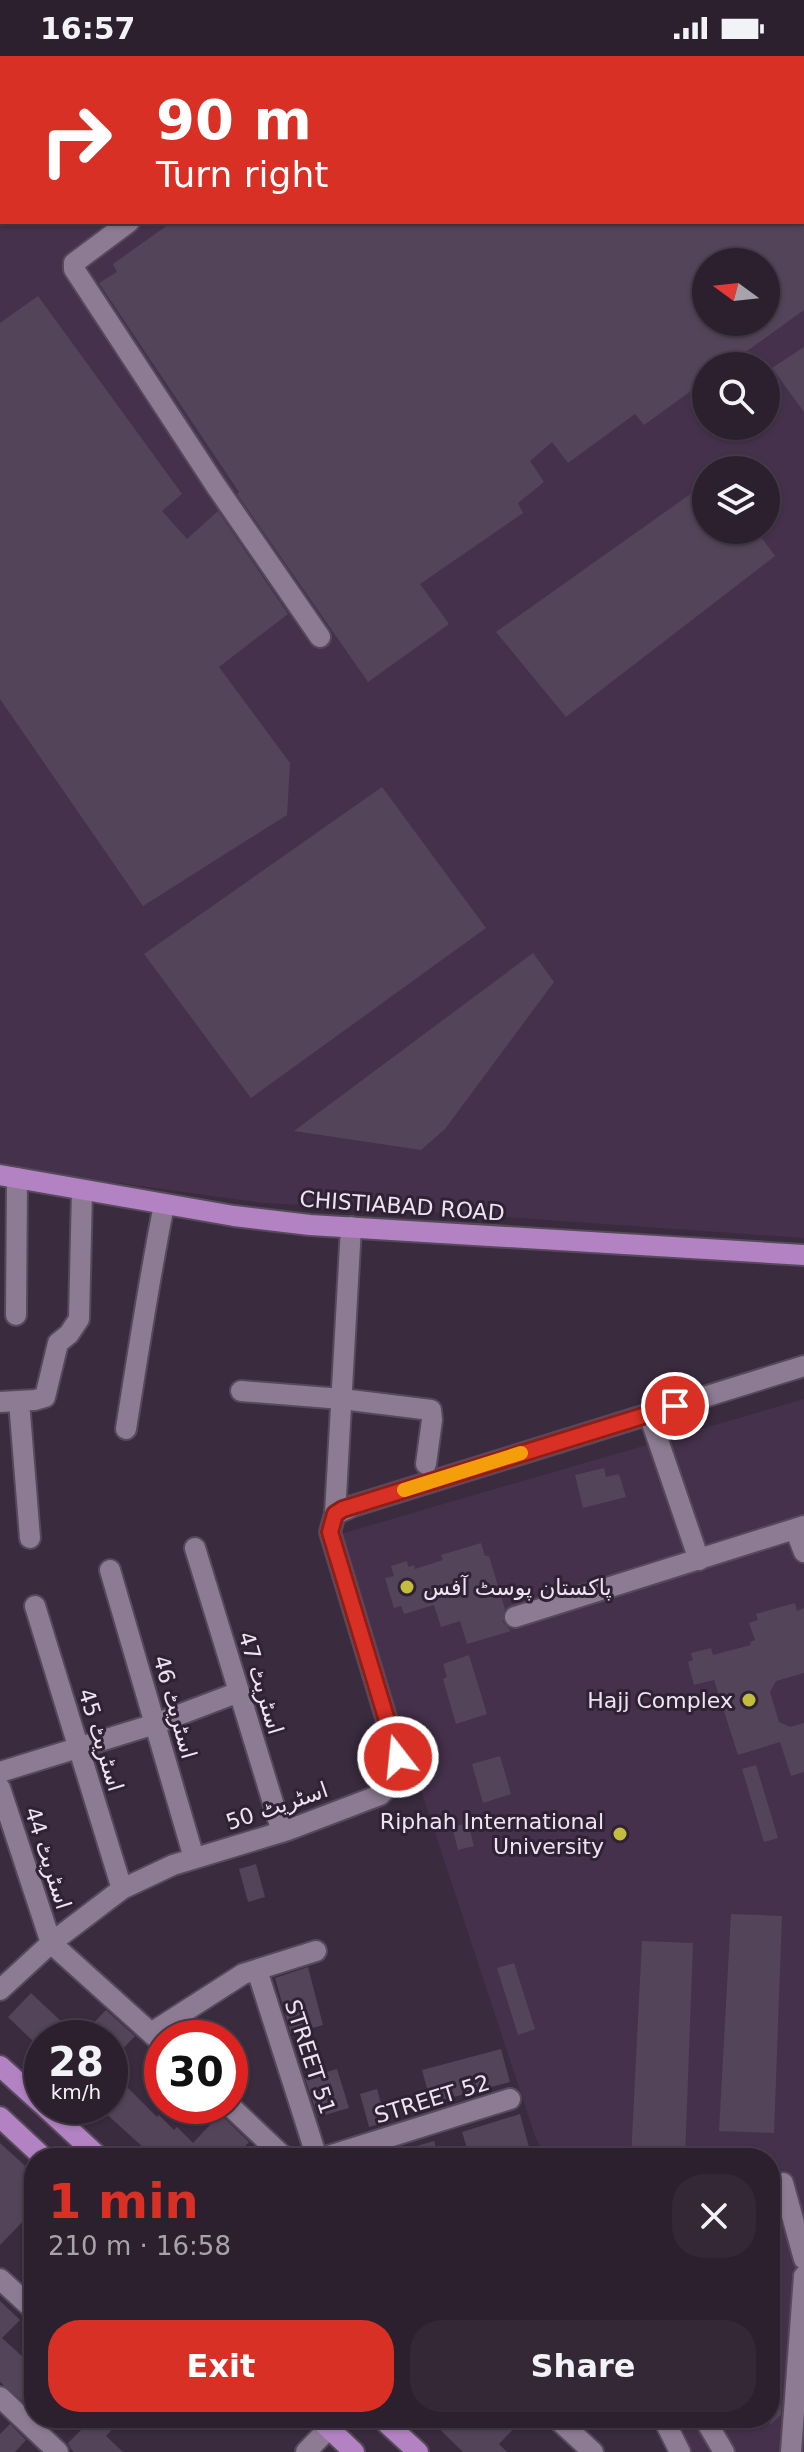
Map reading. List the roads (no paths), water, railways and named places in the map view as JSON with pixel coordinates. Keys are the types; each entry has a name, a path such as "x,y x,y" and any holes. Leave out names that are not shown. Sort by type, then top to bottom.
{"main road":[{"name":"CHISTIABAD ROAD","path":"8,1177 234,1216 351,1227 804,1255"},
{"path":"0,2066 24,2088"},
{"path":"0,2117 33,2148"},
{"path":"63,2124 89,2148"},
{"path":"329,2428 354,2452"},
{"path":"392,2428 418,2452"}],"street":[{"path":"126,224 74,263 74,269 216,486 320,637"},
{"path":"8,1177 16,1315"},
{"path":"30,1538 9,1402 45,1397 58,1343 79,1319 82,1191"},
{"path":"126,1429 164,1205"},
{"path":"333,1523 351,1227"},
{"path":"333,1523 343,1509 804,1366"},
{"path":"241,1391 431,1410 426,1464"},
{"path":"649,1414 699,1560"},
{"name":"اسٹریٹ 50","path":"0,1990 51,1943 122,1889 173,1865 282,1832 380,1795 395,1780 398,1757 333,1523"},
{"path":"515,1617 800,1527 804,1552"},
{"name":"اسٹریٹ 47","path":"195,1548 282,1832"},
{"name":"اسٹریٹ 46","path":"110,1570 194,1858"},
{"name":"اسٹریٹ 45","path":"35,1606 122,1889"},
{"path":"0,1772 155,1724 239,1692"},
{"name":"اسٹریٹ 44","path":"0,1788 51,1943"},
{"path":"51,1943 144,2026"},
{"path":"181,2020 243,1974 316,1951"},
{"name":"STREET 51","path":"257,1970 316,2148"},
{"name":"STREET 52","path":"351,2148 510,2099"},
{"path":"248,2123 274,2148"},
{"path":"780,2195 804,2259"},
{"path":"791,2452 804,2276"},
{"path":"0,2279 24,2301"},
{"path":"0,2397 24,2420"},
{"path":"33,2428 58,2452"},
{"path":"306,2452 321,2428"},
{"path":"567,2428 593,2452"},
{"path":"668,2428 680,2452"},
{"path":"710,2428 724,2452"}],"place":[{"name":"پاکستان پوسٹ آفس","path":"407,1587"},
{"name":"Hajj Complex","path":"749,1700"},
{"name":"Riphah International University","path":"620,1834"}]}
